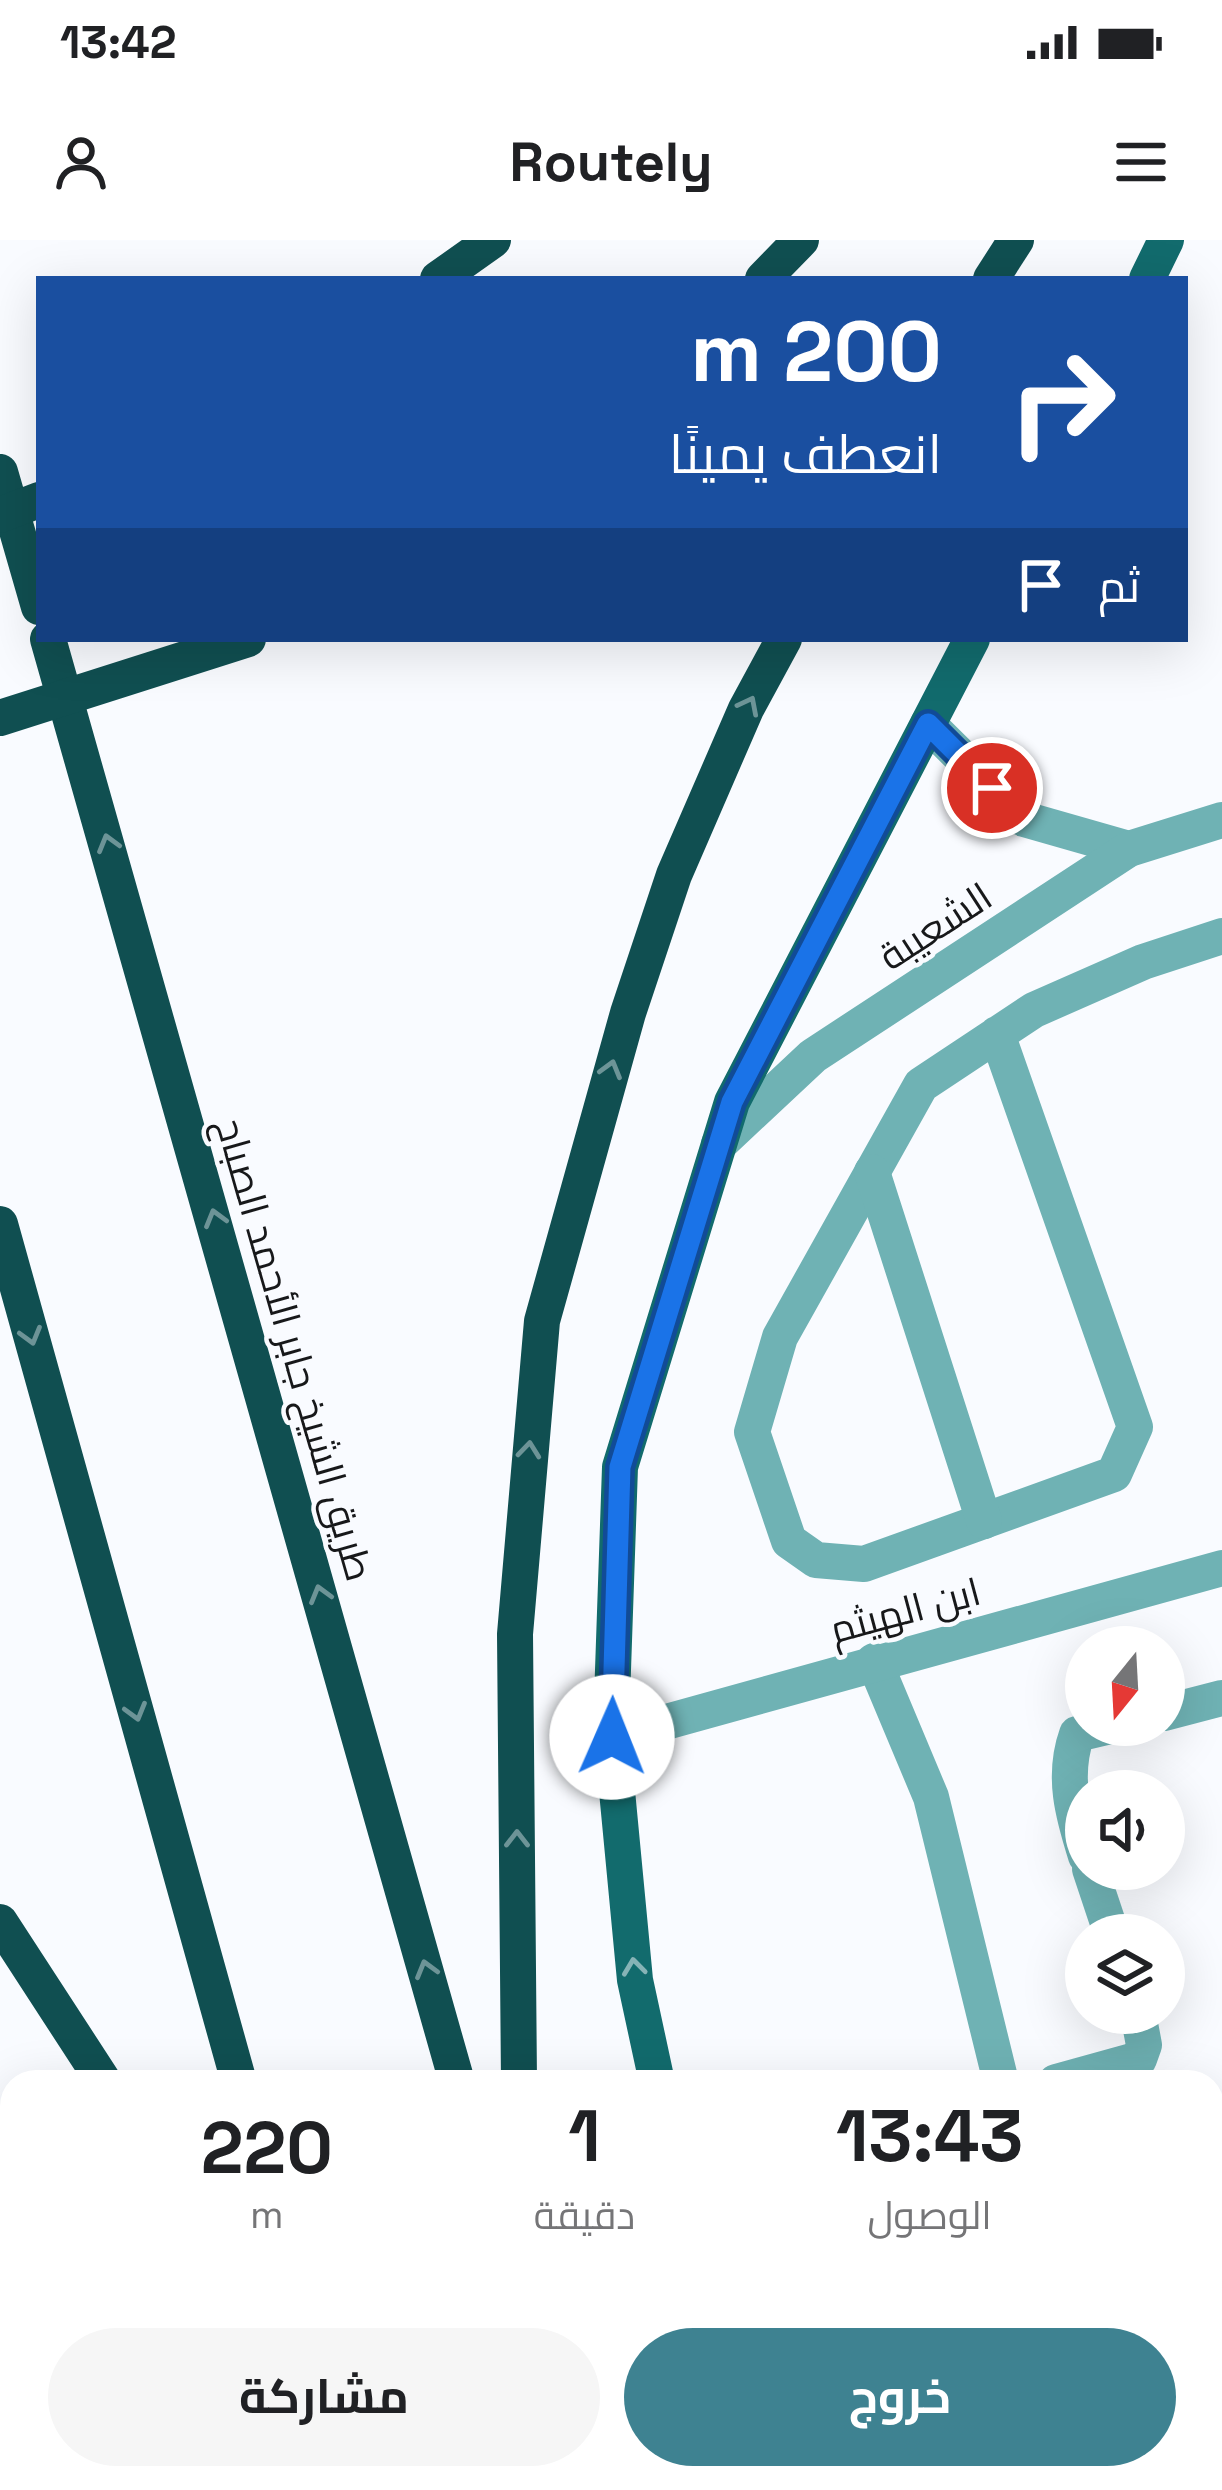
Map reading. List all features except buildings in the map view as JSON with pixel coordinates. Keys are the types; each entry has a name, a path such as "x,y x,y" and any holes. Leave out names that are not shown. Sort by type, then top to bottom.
{"highway":[{"path":"442,276 493,240"},
{"path":"766,276 801,240"},
{"path":"994,276 1016,240"},
{"path":"0,472 36,597"},
{"path":"0,515 36,501"},
{"name":"طريق الشيخ جابر الأحمد الصباح","path":"49,642 454,2070"},
{"path":"0,718 239,642"},
{"path":"519,2070 515,1634 542,1321 628,1013 674,875 746,709 782,642"},
{"path":"0,1223 236,2070"},
{"path":"0,1922 96,2070"}],"main road":[{"path":"1148,276 1166,240"},
{"path":"654,2070 635,1980 612,1737 620,1467 732,1102 970,642"}],"street":[{"path":"928,724 1024,819 1129,849"},
{"name":"الشعيبة","path":"719,1144 813,1056 1129,849 1222,820"},
{"path":"998,1034 1136,1427 1114,1474 864,1564 816,1560 789,1541 752,1432 780,1337 921,1084 1034,1010 1143,962 1222,936"},
{"path":"872,1172 984,1521"},
{"name":"ابن الهيثم","path":"612,1737 1222,1568"},
{"path":"874,1661 931,1796 998,2070"},
{"path":"1185,1708 1222,1698"},
{"path":"1100,2070 1139,2059 1142,2034"}],"route":[{"path":"612,1737 620,1467 732,1102 928,724 992,788"}]}
